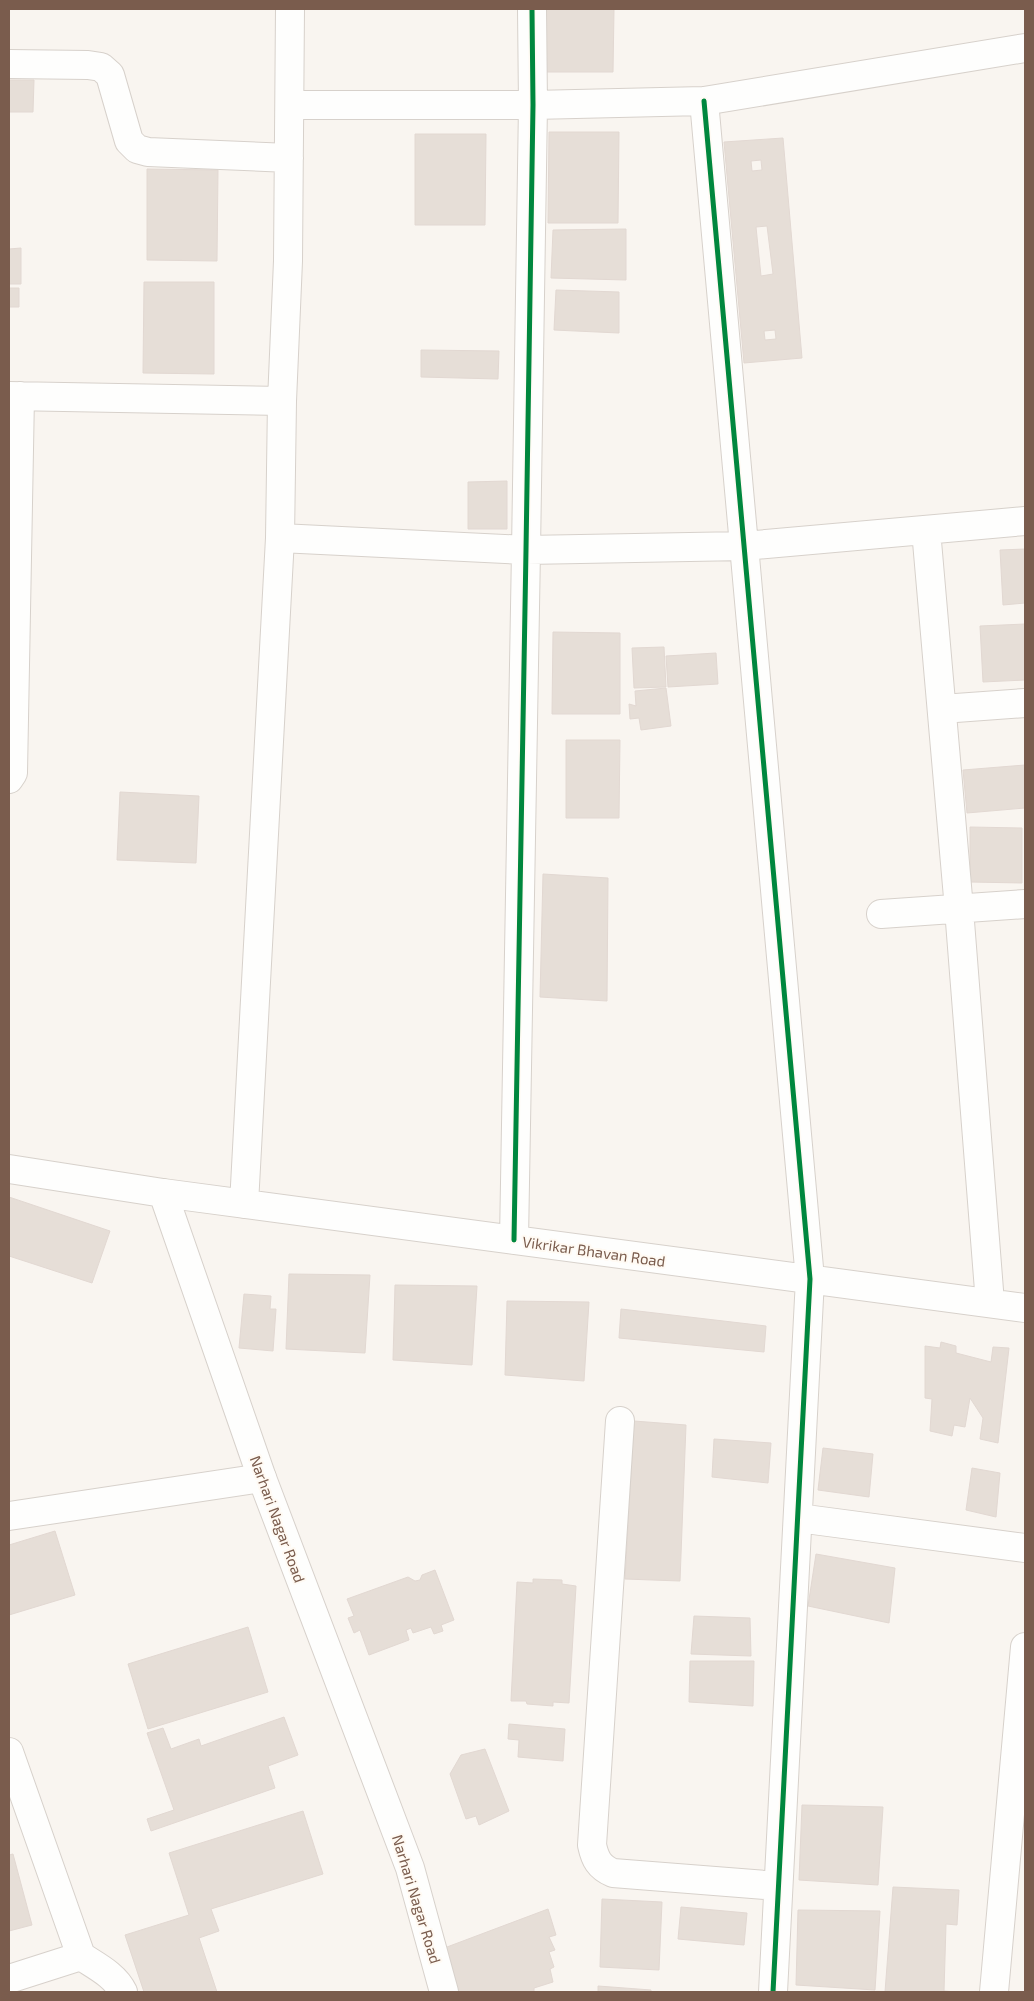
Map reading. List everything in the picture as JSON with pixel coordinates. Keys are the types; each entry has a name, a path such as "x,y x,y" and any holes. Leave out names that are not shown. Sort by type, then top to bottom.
{"street":[{"path":"244,1204 280,538 282,401 288,261 290,9"},
{"path":"514,1240 533,105 532,9"},
{"path":"290,105 533,105 704,101 1025,48"},
{"path":"9,64 88,65 101,67 110,74 129,141 137,149 148,152 289,158"},
{"path":"704,101 810,1279 773,1992"},
{"path":"9,779 13,773 14,396 282,401"},
{"path":"280,538 526,550 744,546 1025,521"},
{"path":"926,530 959,909 990,1304"},
{"path":"942,709 1025,704"},
{"path":"881,914 1025,904"},
{"path":"9,1169 163,1193"},
{"name":"Vikrikar Bhavan Road","path":"163,1193 1025,1308"},
{"name":"Narhari Nagar Road","path":"163,1193 262,1478 410,1868 444,1992"},
{"path":"620,1421 592,1845 594,1856 604,1869 613,1872 778,1886"},
{"path":"9,1516 262,1478"},
{"path":"798,1518 1025,1548"},
{"path":"994,1992 1025,1647"},
{"path":"9,1752 80,1956 109,1974 123,1992"},
{"path":"9,1979 80,1956"}],"building":[{"path":"544,9 614,9 613,72 543,72"},
{"path":"9,80 34,80 33,112 9,112"},
{"path":"549,132 619,132 618,223 548,223"},
{"path":"415,134 486,134 485,225 415,225"},
{"path":"783,138 802,358 744,363 724,142","holes":["761,160 762,170 752,171 751,161","767,226 773,274 761,276 756,227","775,330 776,339 765,340 764,331"]},
{"path":"147,169 218,170 217,261 147,260"},
{"path":"626,229 626,280 551,278 553,230"},
{"path":"21,248 21,284 9,284 9,249"},
{"path":"144,282 214,282 214,374 143,373"},
{"path":"9,288 19,288 19,307 9,307"},
{"path":"556,290 619,292 619,333 554,330"},
{"path":"421,350 499,351 498,379 421,377"},
{"path":"507,481 507,529 468,529 468,482"},
{"path":"1025,549 1025,603 1003,605 1000,550"},
{"path":"1025,624 1025,680 983,682 980,626"},
{"path":"553,632 620,633 620,714 552,714"},
{"path":"664,647 666,687 634,688 632,648"},
{"path":"716,653 718,684 668,687 666,656"},
{"path":"666,688 671,726 641,730 639,718 630,719 629,704 636,706 635,691"},
{"path":"566,740 620,740 619,818 566,818"},
{"path":"1025,765 1025,808 967,813 963,770"},
{"path":"120,792 199,796 196,863 117,860"},
{"path":"970,827 1022,828 1022,883 970,882"},
{"path":"543,874 608,878 607,1001 540,997"},
{"path":"9,1197 110,1231 92,1283 9,1256"},
{"path":"289,1274 370,1275 365,1353 286,1349"},
{"path":"395,1285 477,1286 472,1365 393,1360"},
{"path":"244,1294 271,1296 270,1309 276,1309 273,1351 239,1348"},
{"path":"507,1301 589,1302 584,1381 505,1375"},
{"path":"621,1309 766,1326 764,1352 619,1338"},
{"path":"941,1342 956,1346 956,1353 991,1362 993,1347 1009,1348 998,1443 980,1439 983,1418 970,1398 965,1427 954,1425 952,1436 930,1431 932,1399 925,1398 925,1346 940,1348"},
{"path":"634,1421 686,1425 680,1581 625,1579"},
{"path":"714,1439 771,1443 768,1483 712,1477"},
{"path":"823,1448 873,1454 869,1497 818,1490"},
{"path":"972,1468 1000,1473 996,1517 966,1510"},
{"path":"55,1531 75,1595 9,1615 9,1545"},
{"path":"816,1554 895,1568 889,1623 808,1606"},
{"path":"435,1570 454,1620 441,1625 443,1631 434,1634 431,1627 413,1633 411,1628 406,1630 409,1640 369,1655 360,1630 354,1633 348,1618 354,1616 347,1599 408,1577 415,1581 420,1580 422,1575"},
{"path":"533,1579 562,1580 562,1584 576,1586 569,1703 553,1702 553,1706 527,1704 526,1701 511,1701 517,1582 533,1583"},
{"path":"694,1616 750,1618 751,1656 691,1654"},
{"path":"248,1627 268,1692 148,1729 128,1664"},
{"path":"690,1661 754,1661 753,1706 689,1702"},
{"path":"284,1717 298,1755 268,1766 275,1788 151,1831 147,1819 174,1810 147,1733 163,1728 171,1749 199,1739 201,1746"},
{"path":"509,1724 565,1729 563,1761 518,1757 519,1740 508,1739"},
{"path":"485,1749 509,1811 479,1825 476,1816 466,1819 450,1774 461,1755"},
{"path":"802,1805 883,1807 878,1885 799,1880"},
{"path":"303,1811 323,1874 211,1909 219,1931 199,1938 217,1992 144,1992 125,1935 189,1915 169,1853"},
{"path":"13,1854 32,1925 9,1931 9,1855"},
{"path":"893,1887 959,1890 957,1925 946,1924 944,1991 956,1992 885,1992"},
{"path":"602,1899 662,1902 659,1970 600,1967"},
{"path":"681,1907 747,1913 744,1945 678,1939"},
{"path":"548,1909 556,1935 549,1937 555,1950 549,1952 554,1967 550,1969 553,1982 534,1988 534,1992 452,1992 439,1950"},
{"path":"798,1910 880,1911 875,1990 796,1985"},
{"path":"598,1986 651,1990 651,1992 598,1992"}],"cycle path":[{"path":"514,1240 533,105 532,9"},
{"path":"704,101 810,1279 773,1992"}]}
